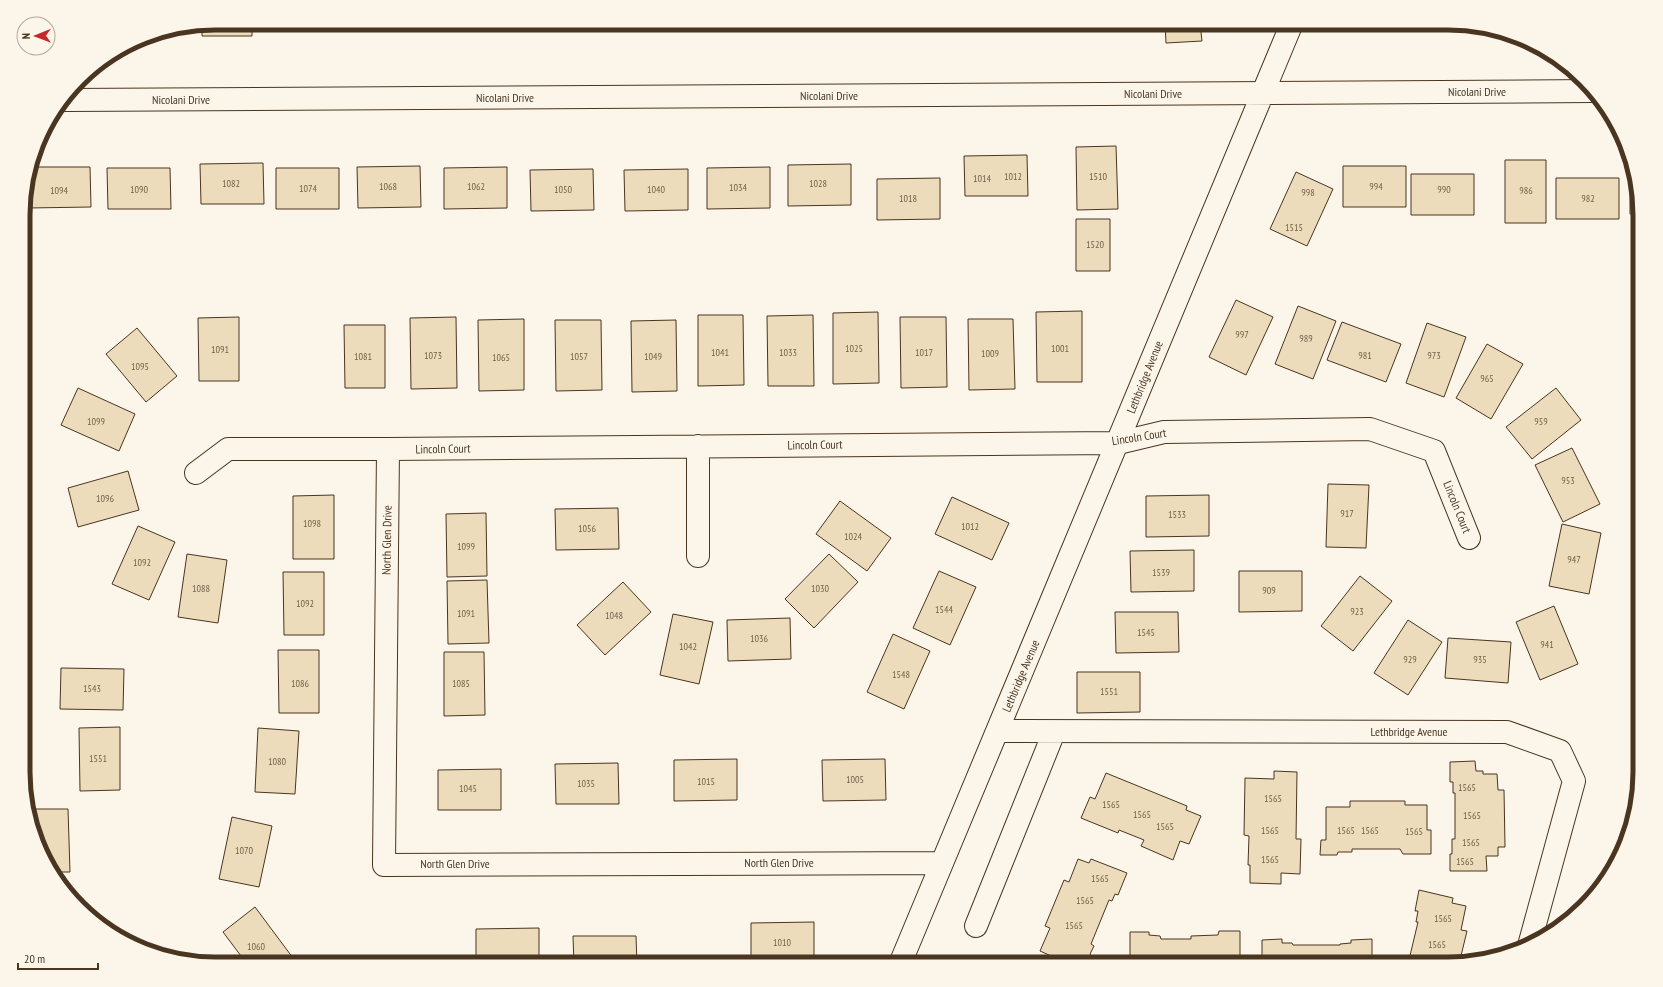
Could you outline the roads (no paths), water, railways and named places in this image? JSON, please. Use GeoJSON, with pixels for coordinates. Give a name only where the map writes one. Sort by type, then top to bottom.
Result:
{"type":"FeatureCollection","features":[{"type":"Feature","properties":{"kind":"street","name":"Lethbridge Avenue"},"geometry":{"type":"LineString","coordinates":[[903,957],[1289,30]]}},
{"type":"Feature","properties":{"kind":"street","name":"Nicolani Drive"},"geometry":{"type":"LineString","coordinates":[[70,100],[1585,91]]}},
{"type":"Feature","properties":{"kind":"street","name":"Lincoln Court"},"geometry":{"type":"LineString","coordinates":[[196,473],[228,449],[388,449],[1118,442],[1164,432],[1370,429],[1434,451],[1469,538]]}},
{"type":"Feature","properties":{"kind":"street"},"geometry":{"type":"LineString","coordinates":[[698,446],[698,556]]}},
{"type":"Feature","properties":{"kind":"street","name":"North Glen Drive"},"geometry":{"type":"LineString","coordinates":[[388,449],[384,864],[942,863]]}},
{"type":"Feature","properties":{"kind":"street","name":"Lethbridge Avenue"},"geometry":{"type":"LineString","coordinates":[[998,731],[1507,732],[1560,751],[1574,781],[1531,937]]}},
{"type":"Feature","properties":{"kind":"street"},"geometry":{"type":"LineString","coordinates":[[976,926],[1054,732]]}}]}
